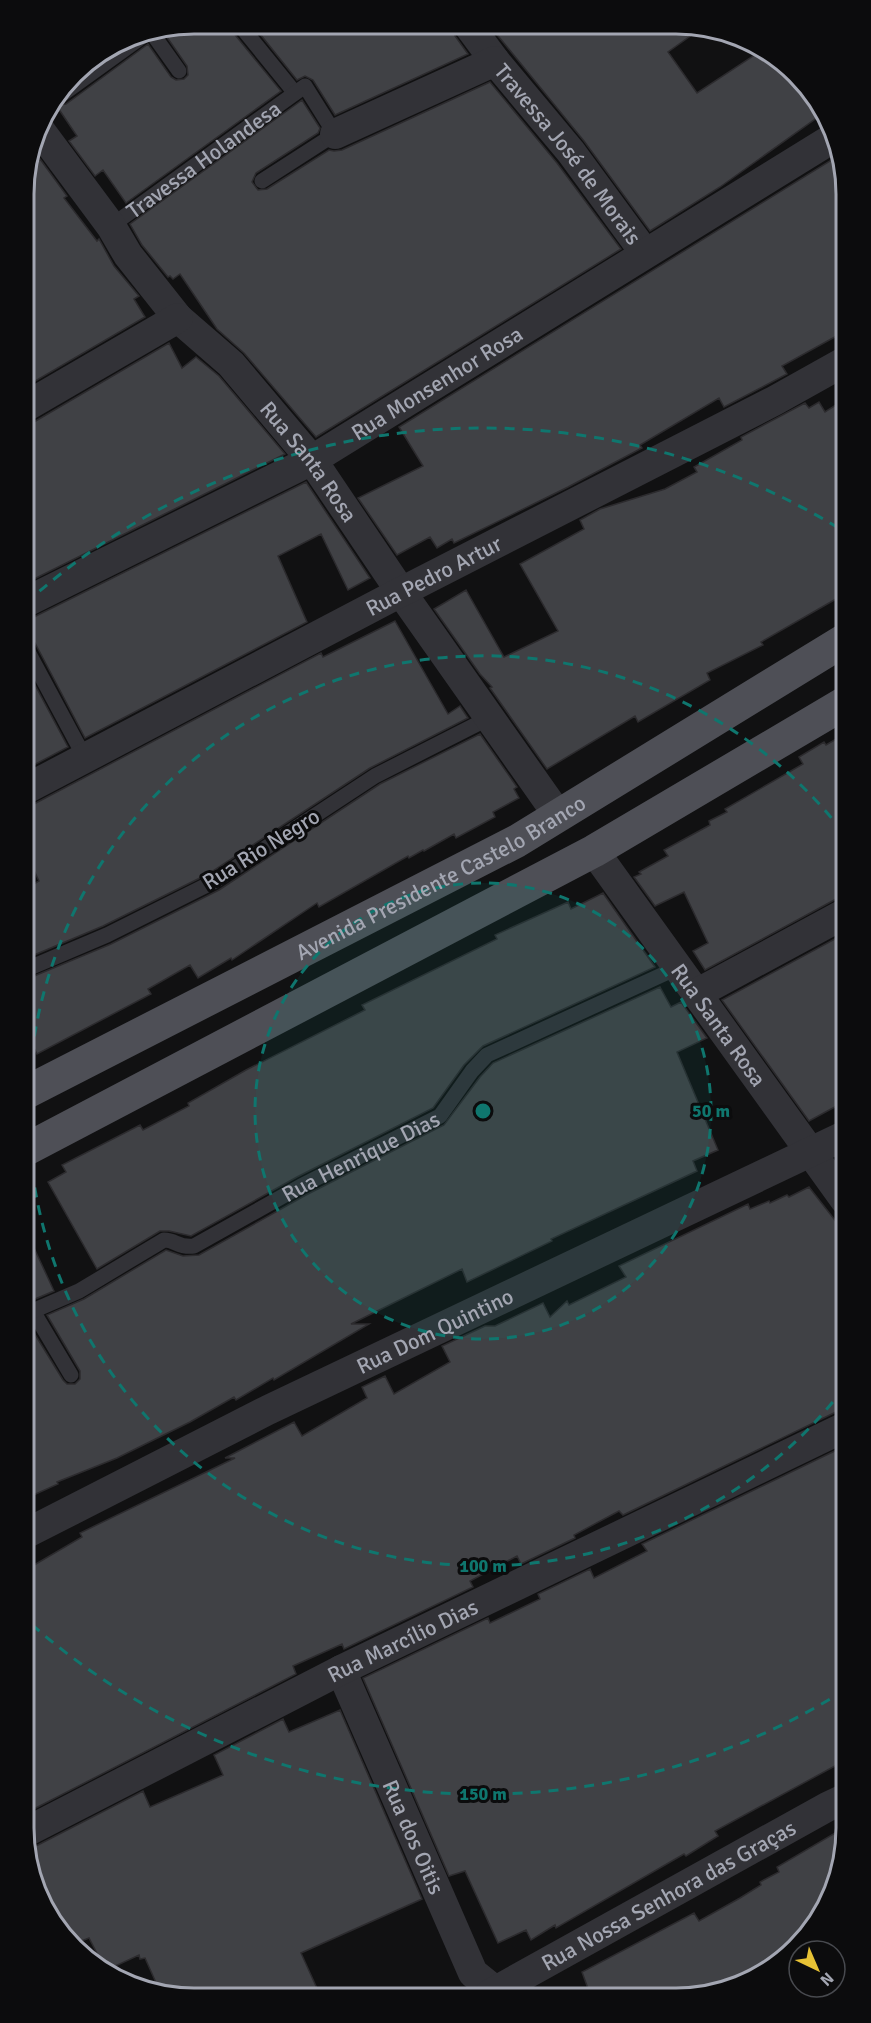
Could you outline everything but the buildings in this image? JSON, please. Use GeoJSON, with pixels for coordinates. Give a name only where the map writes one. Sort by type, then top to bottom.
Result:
{"type":"FeatureCollection","features":[{"type":"Feature","properties":{"kind":"main road","name":"Avenida Presidente Castelo Branco"},"geometry":{"type":"LineString","coordinates":[[34,1088],[517,841],[836,645]]}},
{"type":"Feature","properties":{"kind":"main road"},"geometry":{"type":"LineString","coordinates":[[34,1145],[594,851],[836,708]]}},
{"type":"Feature","properties":{"kind":"street","name":"Travessa José de Morais"},"geometry":{"type":"LineString","coordinates":[[474,34],[571,152],[645,253]]}},
{"type":"Feature","properties":{"kind":"street"},"geometry":{"type":"LineString","coordinates":[[335,134],[495,62]]}},
{"type":"Feature","properties":{"kind":"street","name":"Rua Santa Rosa"},"geometry":{"type":"LineString","coordinates":[[46,138],[111,226],[128,255],[178,318],[231,364],[312,460],[400,592],[558,815]]}},
{"type":"Feature","properties":{"kind":"street","name":"Rua Monsenhor Rosa"},"geometry":{"type":"LineString","coordinates":[[35,598],[312,460],[827,142]]}},
{"type":"Feature","properties":{"kind":"street"},"geometry":{"type":"LineString","coordinates":[[35,401],[178,318]]}},
{"type":"Feature","properties":{"kind":"street","name":"Rua Pedro Artur"},"geometry":{"type":"LineString","coordinates":[[35,784],[836,366]]}},
{"type":"Feature","properties":{"kind":"street","name":"Rua Santa Rosa"},"geometry":{"type":"LineString","coordinates":[[594,851],[836,1187]]}},
{"type":"Feature","properties":{"kind":"street"},"geometry":{"type":"LineString","coordinates":[[696,994],[836,918]]}},
{"type":"Feature","properties":{"kind":"street","name":"Rua Dom Quintino"},"geometry":{"type":"LineString","coordinates":[[34,1529],[268,1410],[836,1140]]}},
{"type":"Feature","properties":{"kind":"street","name":"Rua Marcílio Dias"},"geometry":{"type":"LineString","coordinates":[[34,1828],[341,1670],[836,1431]]}},
{"type":"Feature","properties":{"kind":"street","name":"Rua dos Oitis"},"geometry":{"type":"LineString","coordinates":[[341,1670],[473,1973],[490,1988]]}},
{"type":"Feature","properties":{"kind":"street","name":"Rua Nossa Senhora das Graças"},"geometry":{"type":"LineString","coordinates":[[504,1988],[836,1803]]}},
{"type":"Feature","properties":{"kind":"lane","name":"Travessa Holandesa"},"geometry":{"type":"LineString","coordinates":[[247,34],[295,93]]}},
{"type":"Feature","properties":{"kind":"lane"},"geometry":{"type":"LineString","coordinates":[[157,40],[179,71]]}},
{"type":"Feature","properties":{"kind":"lane"},"geometry":{"type":"LineString","coordinates":[[82,80],[116,55]]}},
{"type":"Feature","properties":{"kind":"lane","name":"Travessa Holandesa"},"geometry":{"type":"LineString","coordinates":[[111,226],[305,86],[335,134]]}},
{"type":"Feature","properties":{"kind":"lane"},"geometry":{"type":"LineString","coordinates":[[262,182],[335,134]]}},
{"type":"Feature","properties":{"kind":"lane"},"geometry":{"type":"LineString","coordinates":[[35,664],[85,758]]}},
{"type":"Feature","properties":{"kind":"lane","name":"Rua Rio Negro"},"geometry":{"type":"LineString","coordinates":[[35,966],[107,935],[214,881],[375,776],[489,718]]}},
{"type":"Feature","properties":{"kind":"lane","name":"Rua Henrique Dias"},"geometry":{"type":"LineString","coordinates":[[34,1310],[79,1291],[164,1240],[170,1240],[181,1247],[194,1246],[301,1186],[440,1116],[472,1071],[487,1055],[677,968]]}},
{"type":"Feature","properties":{"kind":"lane"},"geometry":{"type":"LineString","coordinates":[[34,1319],[70,1375]]}}]}
